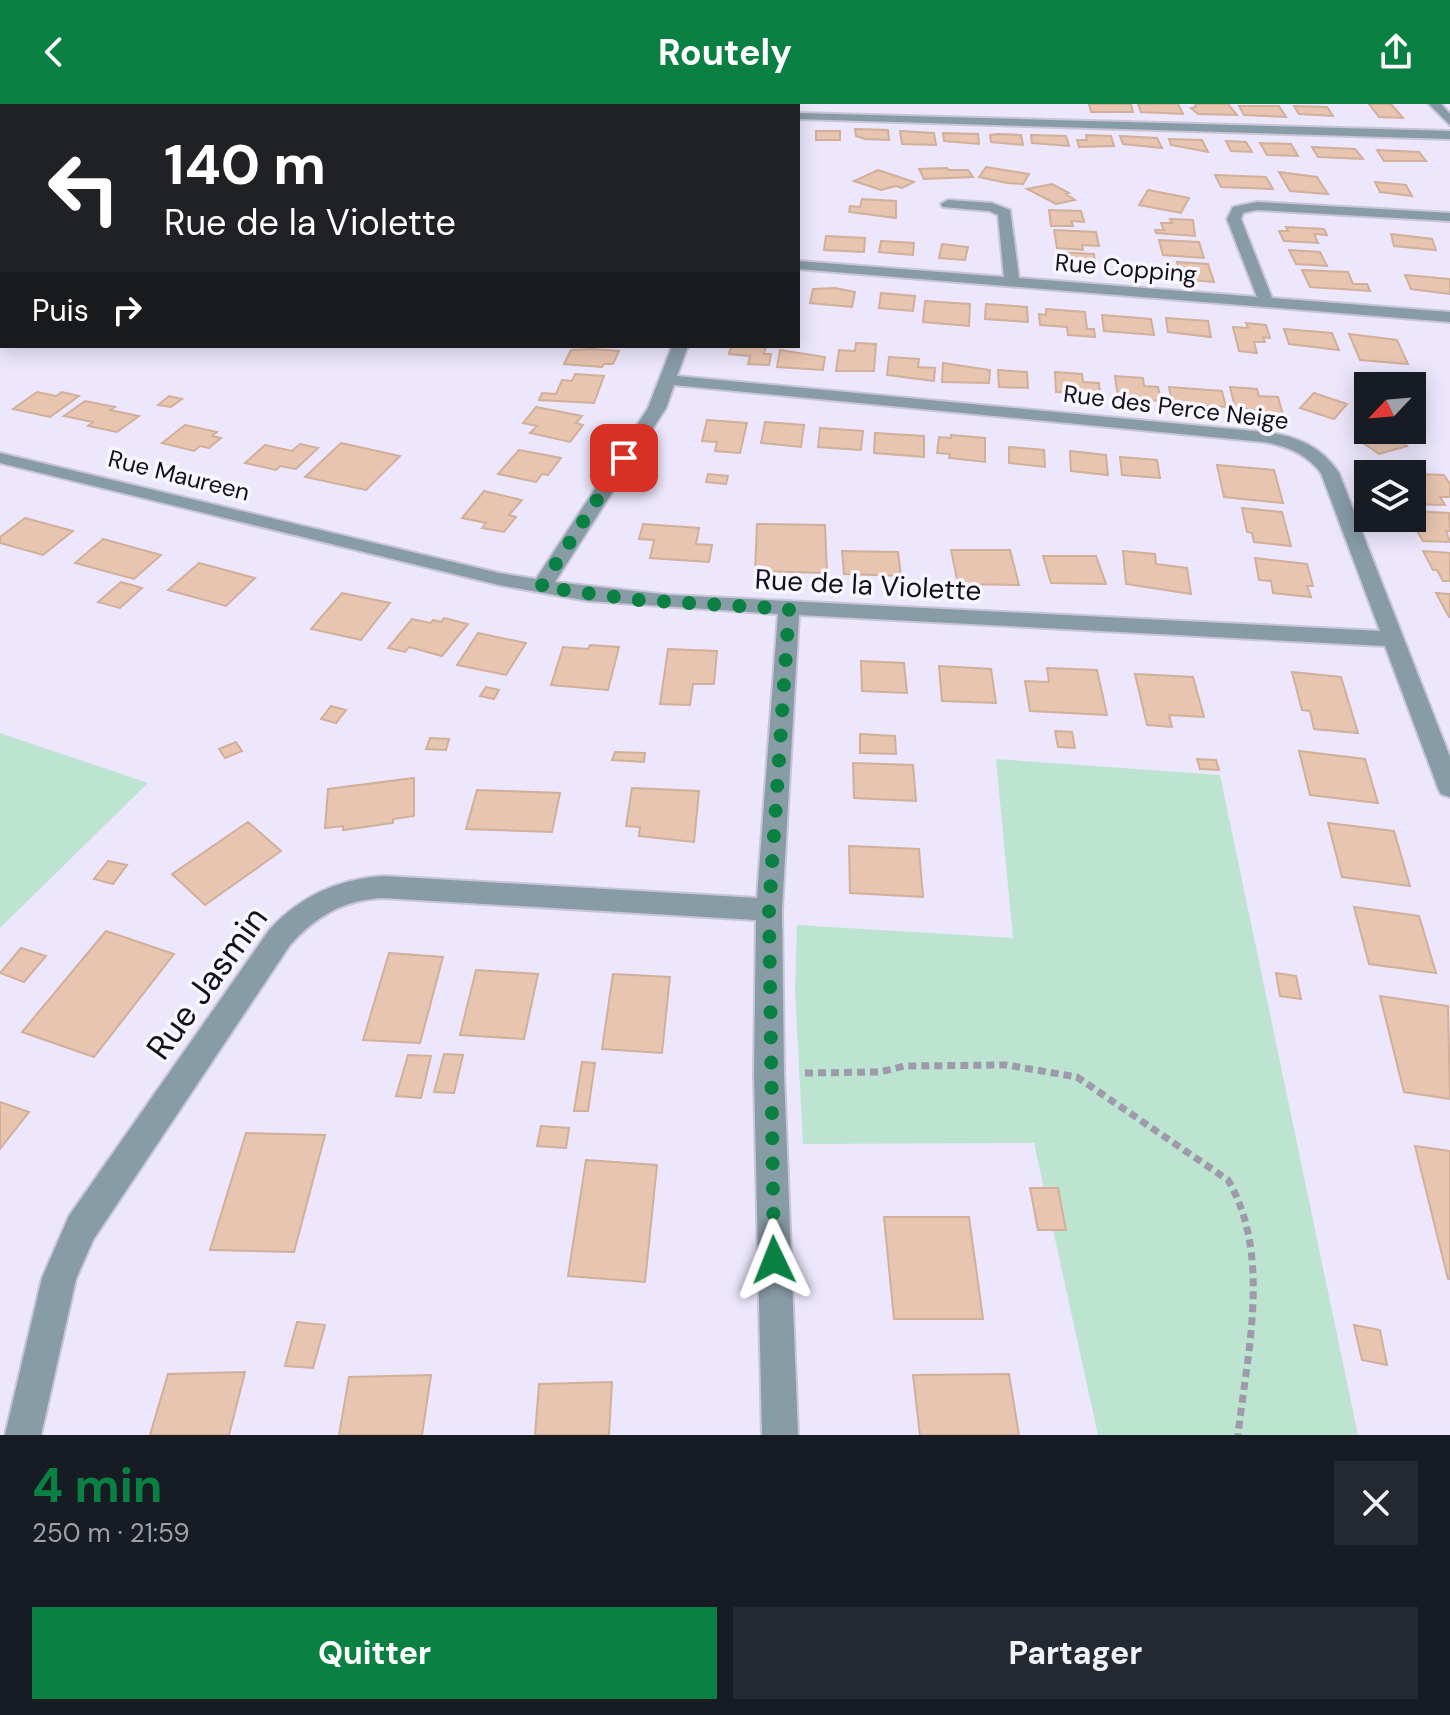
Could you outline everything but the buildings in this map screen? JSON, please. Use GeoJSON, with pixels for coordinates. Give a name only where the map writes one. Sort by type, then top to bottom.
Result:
{"type":"FeatureCollection","features":[{"type":"Feature","properties":{"kind":"street"},"geometry":{"type":"LineString","coordinates":[[1435,104],[1450,121]]}},
{"type":"Feature","properties":{"kind":"street"},"geometry":{"type":"LineString","coordinates":[[800,116],[1062,117],[1450,135]]}},
{"type":"Feature","properties":{"kind":"street"},"geometry":{"type":"LineString","coordinates":[[948,204],[992,207],[1005,213],[1012,283]]}},
{"type":"Feature","properties":{"kind":"street"},"geometry":{"type":"LineString","coordinates":[[1267,304],[1234,219],[1238,210],[1257,206],[1291,207],[1450,217]]}},
{"type":"Feature","properties":{"kind":"street","name":"Rue Copping"},"geometry":{"type":"LineString","coordinates":[[800,265],[1450,317]]}},
{"type":"Feature","properties":{"kind":"street"},"geometry":{"type":"LineString","coordinates":[[541,587],[657,408],[679,348]]}},
{"type":"Feature","properties":{"kind":"street","name":"Rue des Perce Neige"},"geometry":{"type":"LineString","coordinates":[[670,380],[1264,437],[1293,444],[1317,457],[1330,473],[1450,788]]}},
{"type":"Feature","properties":{"kind":"street","name":"Rue Maureen"},"geometry":{"type":"LineString","coordinates":[[0,458],[345,542]]}},
{"type":"Feature","properties":{"kind":"street","name":"Rue de la Violette"},"geometry":{"type":"LineString","coordinates":[[345,542],[541,587],[639,600],[1393,639]]}},
{"type":"Feature","properties":{"kind":"street"},"geometry":{"type":"LineString","coordinates":[[780,1435],[769,1074],[769,910],[789,609]]}},
{"type":"Feature","properties":{"kind":"street","name":"Rue Jasmin"},"geometry":{"type":"LineString","coordinates":[[23,1435],[59,1278],[81,1228],[280,937],[313,906],[355,889],[383,887],[769,910]]}},
{"type":"Feature","properties":{"kind":"path"},"geometry":{"type":"LineString","coordinates":[[805,1073],[879,1072],[905,1066],[1007,1065],[1077,1077],[1228,1180],[1239,1192],[1245,1209],[1253,1268],[1238,1435]]}},
{"type":"Feature","properties":{"kind":"green space"},"geometry":{"type":"Polygon","coordinates":[[[0,733],[148,783],[0,928],[0,733]]]}},
{"type":"Feature","properties":{"kind":"green space"},"geometry":{"type":"Polygon","coordinates":[[[996,759],[1220,775],[1358,1435],[1098,1435],[1034,1143],[803,1144],[795,989],[797,925],[1013,938],[996,759]]]}},
{"type":"Feature","properties":{"kind":"route"},"geometry":{"type":"LineString","coordinates":[[624,458],[541,587],[639,600],[789,609],[769,910],[774,1260]]}}]}
